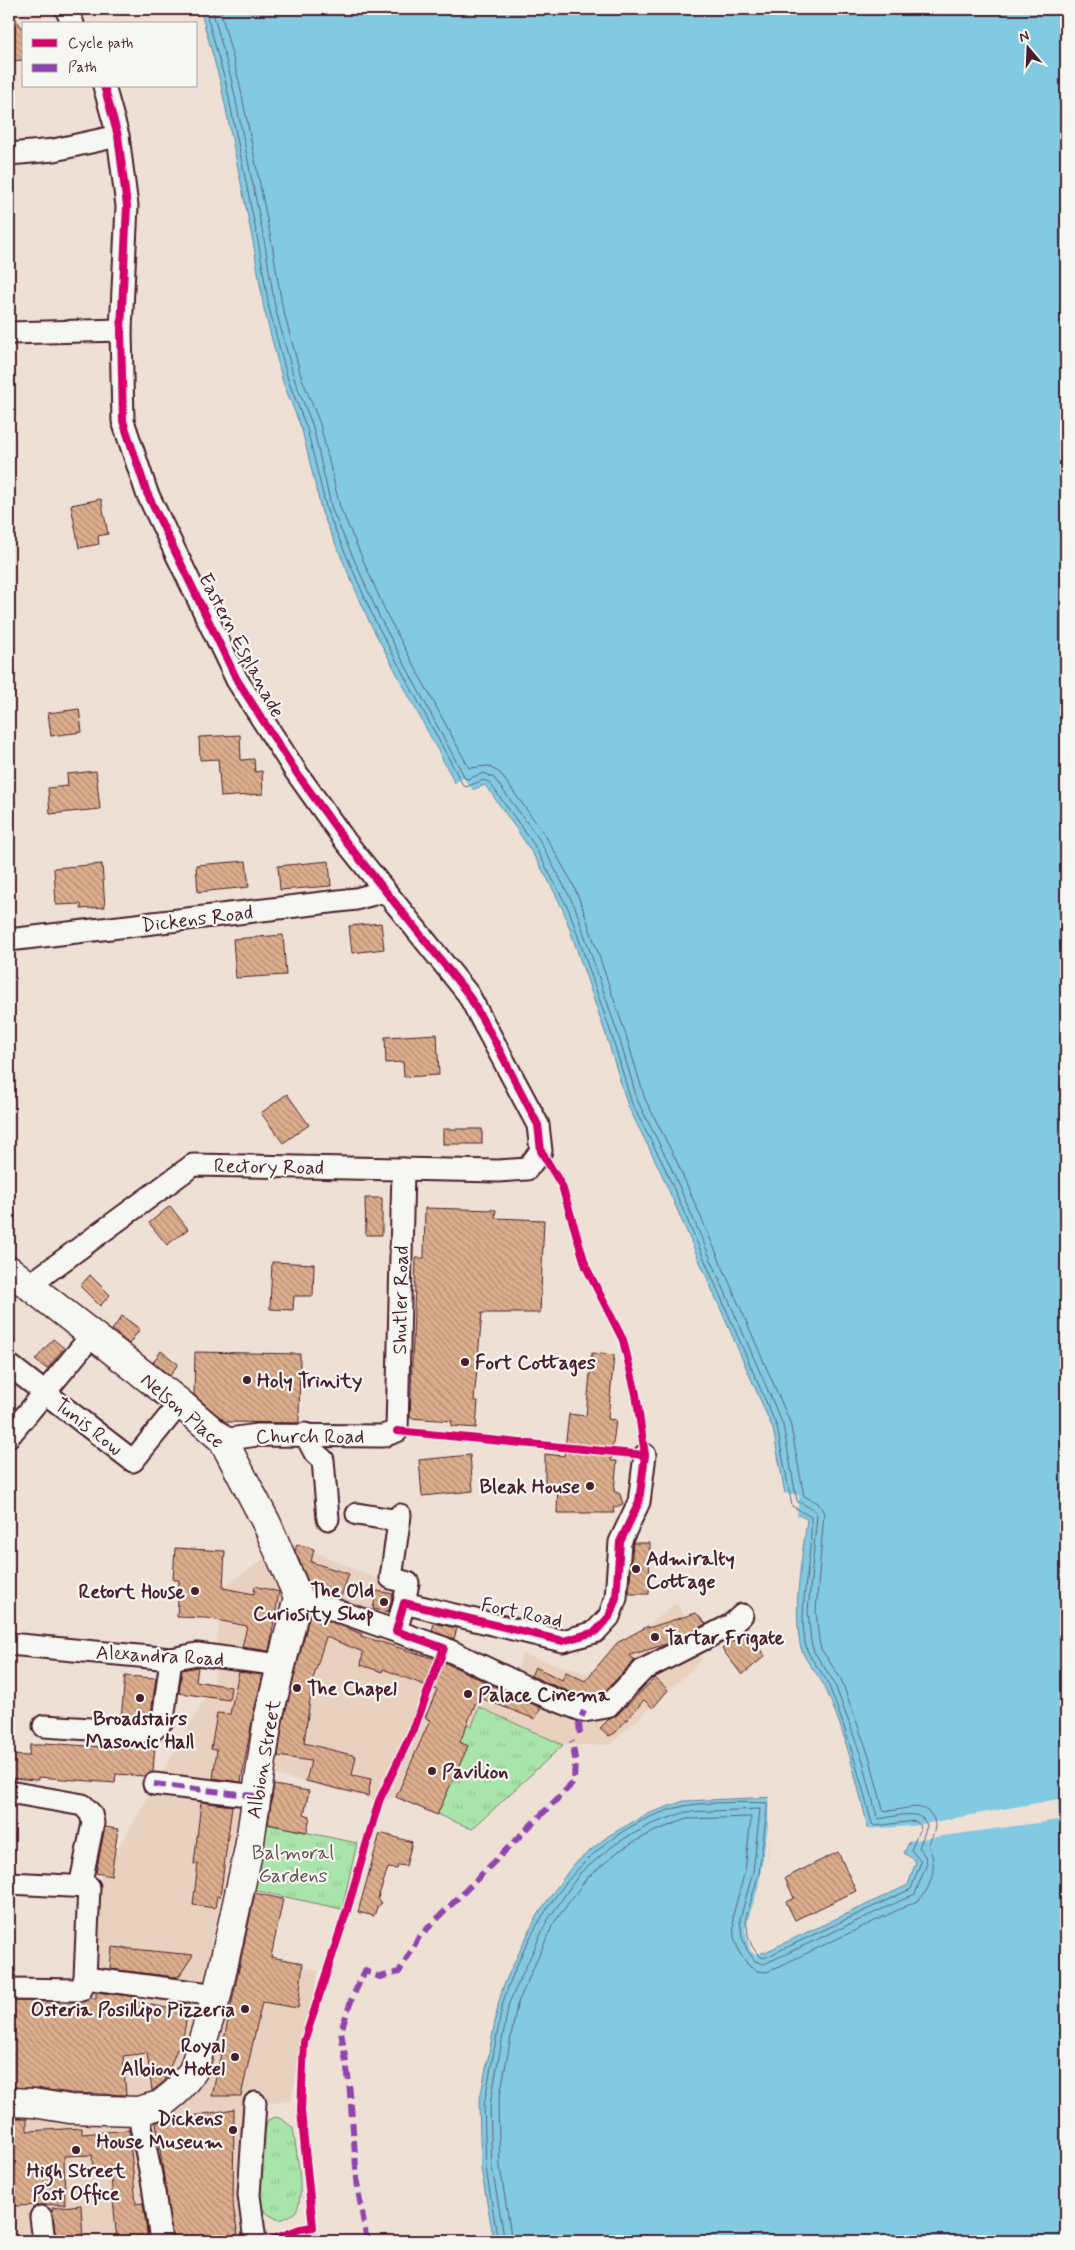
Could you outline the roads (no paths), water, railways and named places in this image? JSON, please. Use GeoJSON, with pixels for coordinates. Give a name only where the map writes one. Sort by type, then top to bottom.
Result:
{"type":"FeatureCollection","features":[{"type":"Feature","properties":{"kind":"main road","name":"Nelson Place"},"geometry":{"type":"LineString","coordinates":[[19,1278],[180,1403],[223,1440],[267,1524],[298,1597]]}},
{"type":"Feature","properties":{"kind":"main road","name":"Albion Street"},"geometry":{"type":"LineString","coordinates":[[9,2102],[33,2103],[70,2109],[138,2111],[160,2105],[176,2092],[193,2071],[217,1995],[249,1848],[268,1719],[298,1597]]}},
{"type":"Feature","properties":{"kind":"street"},"geometry":{"type":"LineString","coordinates":[[66,9],[72,22]]}},
{"type":"Feature","properties":{"kind":"street","name":"Eastern Esplanade"},"geometry":{"type":"LineString","coordinates":[[105,88],[118,136],[127,206],[121,330],[123,420],[147,493],[190,586],[242,689],[296,772],[385,891],[468,994],[538,1125],[541,1151]]}},
{"type":"Feature","properties":{"kind":"street"},"geometry":{"type":"LineString","coordinates":[[9,154],[54,150],[118,136]]}},
{"type":"Feature","properties":{"kind":"street"},"geometry":{"type":"LineString","coordinates":[[9,333],[121,330]]}},
{"type":"Feature","properties":{"kind":"street","name":"Dickens Road"},"geometry":{"type":"LineString","coordinates":[[9,940],[356,899],[385,891]]}},
{"type":"Feature","properties":{"kind":"street","name":"Rectory Road"},"geometry":{"type":"LineString","coordinates":[[19,1278],[192,1165],[498,1171],[527,1168],[541,1151]]}},
{"type":"Feature","properties":{"kind":"street","name":"Shutler Road"},"geometry":{"type":"LineString","coordinates":[[397,1431],[403,1169]]}},
{"type":"Feature","properties":{"kind":"street"},"geometry":{"type":"LineString","coordinates":[[9,1436],[92,1335]]}},
{"type":"Feature","properties":{"kind":"street","name":"Tunis Row"},"geometry":{"type":"LineString","coordinates":[[9,1365],[133,1461],[180,1403]]}},
{"type":"Feature","properties":{"kind":"street","name":"Church Road"},"geometry":{"type":"LineString","coordinates":[[223,1440],[257,1435],[384,1436],[397,1431]]}},
{"type":"Feature","properties":{"kind":"street"},"geometry":{"type":"LineString","coordinates":[[305,1434],[315,1453],[323,1460],[328,1519]]}},
{"type":"Feature","properties":{"kind":"street","name":"Fort Road"},"geometry":{"type":"LineString","coordinates":[[404,1603],[563,1640],[595,1632],[609,1617],[616,1598],[620,1542],[638,1502],[645,1456]]}},
{"type":"Feature","properties":{"kind":"street"},"geometry":{"type":"LineString","coordinates":[[357,1514],[399,1518],[391,1578],[408,1583],[396,1631]]}},
{"type":"Feature","properties":{"kind":"street"},"geometry":{"type":"LineString","coordinates":[[298,1597],[444,1648],[533,1691],[584,1711],[607,1707],[643,1670],[731,1625],[742,1615]]}},
{"type":"Feature","properties":{"kind":"street","name":"Alexandra Road"},"geometry":{"type":"LineString","coordinates":[[9,1644],[171,1659],[197,1654],[280,1665]]}},
{"type":"Feature","properties":{"kind":"street"},"geometry":{"type":"LineString","coordinates":[[44,1726],[136,1732],[154,1730],[163,1720],[171,1659]]}},
{"type":"Feature","properties":{"kind":"street"},"geometry":{"type":"LineString","coordinates":[[154,1784],[256,1796]]}},
{"type":"Feature","properties":{"kind":"street"},"geometry":{"type":"LineString","coordinates":[[9,1792],[84,1805],[91,1814],[93,1823],[80,1887]]}},
{"type":"Feature","properties":{"kind":"street"},"geometry":{"type":"LineString","coordinates":[[9,1883],[89,1888],[85,1978],[81,1990],[9,1989]]}},
{"type":"Feature","properties":{"kind":"street"},"geometry":{"type":"LineString","coordinates":[[85,1978],[217,1995]]}},
{"type":"Feature","properties":{"kind":"street"},"geometry":{"type":"LineString","coordinates":[[255,2103],[249,2195],[255,2241]]}},
{"type":"Feature","properties":{"kind":"street"},"geometry":{"type":"LineString","coordinates":[[138,2111],[162,2241]]}},
{"type":"Feature","properties":{"kind":"street"},"geometry":{"type":"LineString","coordinates":[[41,2217],[44,2241]]}},
{"type":"Feature","properties":{"kind":"water"},"geometry":{"type":"Polygon","coordinates":[[[200,9],[1066,9],[1066,2241],[494,2241],[481,2169],[479,2104],[499,2001],[504,1984],[537,1915],[573,1865],[608,1836],[647,1814],[684,1801],[776,1797],[764,1874],[751,1918],[756,1944],[763,1953],[908,1885],[916,1861],[904,1853],[917,1826],[869,1832],[839,1721],[824,1686],[804,1656],[800,1644],[797,1613],[807,1519],[788,1510],[773,1429],[659,1168],[628,1106],[564,912],[538,862],[485,785],[461,794],[370,623],[322,513],[302,430],[283,382],[264,309],[254,247],[221,85],[200,9]]]}},
{"type":"Feature","properties":{"kind":"place","name":"Fort Cottages"},"geometry":{"type":"Point","coordinates":[465,1362]}},
{"type":"Feature","properties":{"kind":"place","name":"Holy Trinity"},"geometry":{"type":"Point","coordinates":[247,1380]}},
{"type":"Feature","properties":{"kind":"place","name":"Bleak House"},"geometry":{"type":"Point","coordinates":[590,1486]}},
{"type":"Feature","properties":{"kind":"place","name":"Admiralty Cottage"},"geometry":{"type":"Point","coordinates":[636,1569]}},
{"type":"Feature","properties":{"kind":"place","name":"Retort House"},"geometry":{"type":"Point","coordinates":[195,1591]}},
{"type":"Feature","properties":{"kind":"place","name":"The Old Curiosity Shop"},"geometry":{"type":"Point","coordinates":[384,1602]}},
{"type":"Feature","properties":{"kind":"place","name":"Tartar Frigate"},"geometry":{"type":"Point","coordinates":[655,1637]}},
{"type":"Feature","properties":{"kind":"place","name":"The Chapel"},"geometry":{"type":"Point","coordinates":[297,1688]}},
{"type":"Feature","properties":{"kind":"place","name":"Palace Cinema"},"geometry":{"type":"Point","coordinates":[468,1694]}},
{"type":"Feature","properties":{"kind":"place","name":"Broadstairs Masonic Hall"},"geometry":{"type":"Point","coordinates":[140,1698]}},
{"type":"Feature","properties":{"kind":"place","name":"Pavilion"},"geometry":{"type":"Point","coordinates":[432,1771]}},
{"type":"Feature","properties":{"kind":"place","name":"Osteria Posillipo Pizzeria"},"geometry":{"type":"Point","coordinates":[245,2009]}},
{"type":"Feature","properties":{"kind":"place","name":"Royal Albion Hotel"},"geometry":{"type":"Point","coordinates":[235,2057]}},
{"type":"Feature","properties":{"kind":"place","name":"Dickens House Museum"},"geometry":{"type":"Point","coordinates":[233,2130]}},
{"type":"Feature","properties":{"kind":"place","name":"High Street Post Office"},"geometry":{"type":"Point","coordinates":[76,2150]}},
{"type":"Feature","properties":{"kind":"park label","name":"Balmoral Gardens"},"geometry":{"type":"Point","coordinates":[293,1864]}}]}
